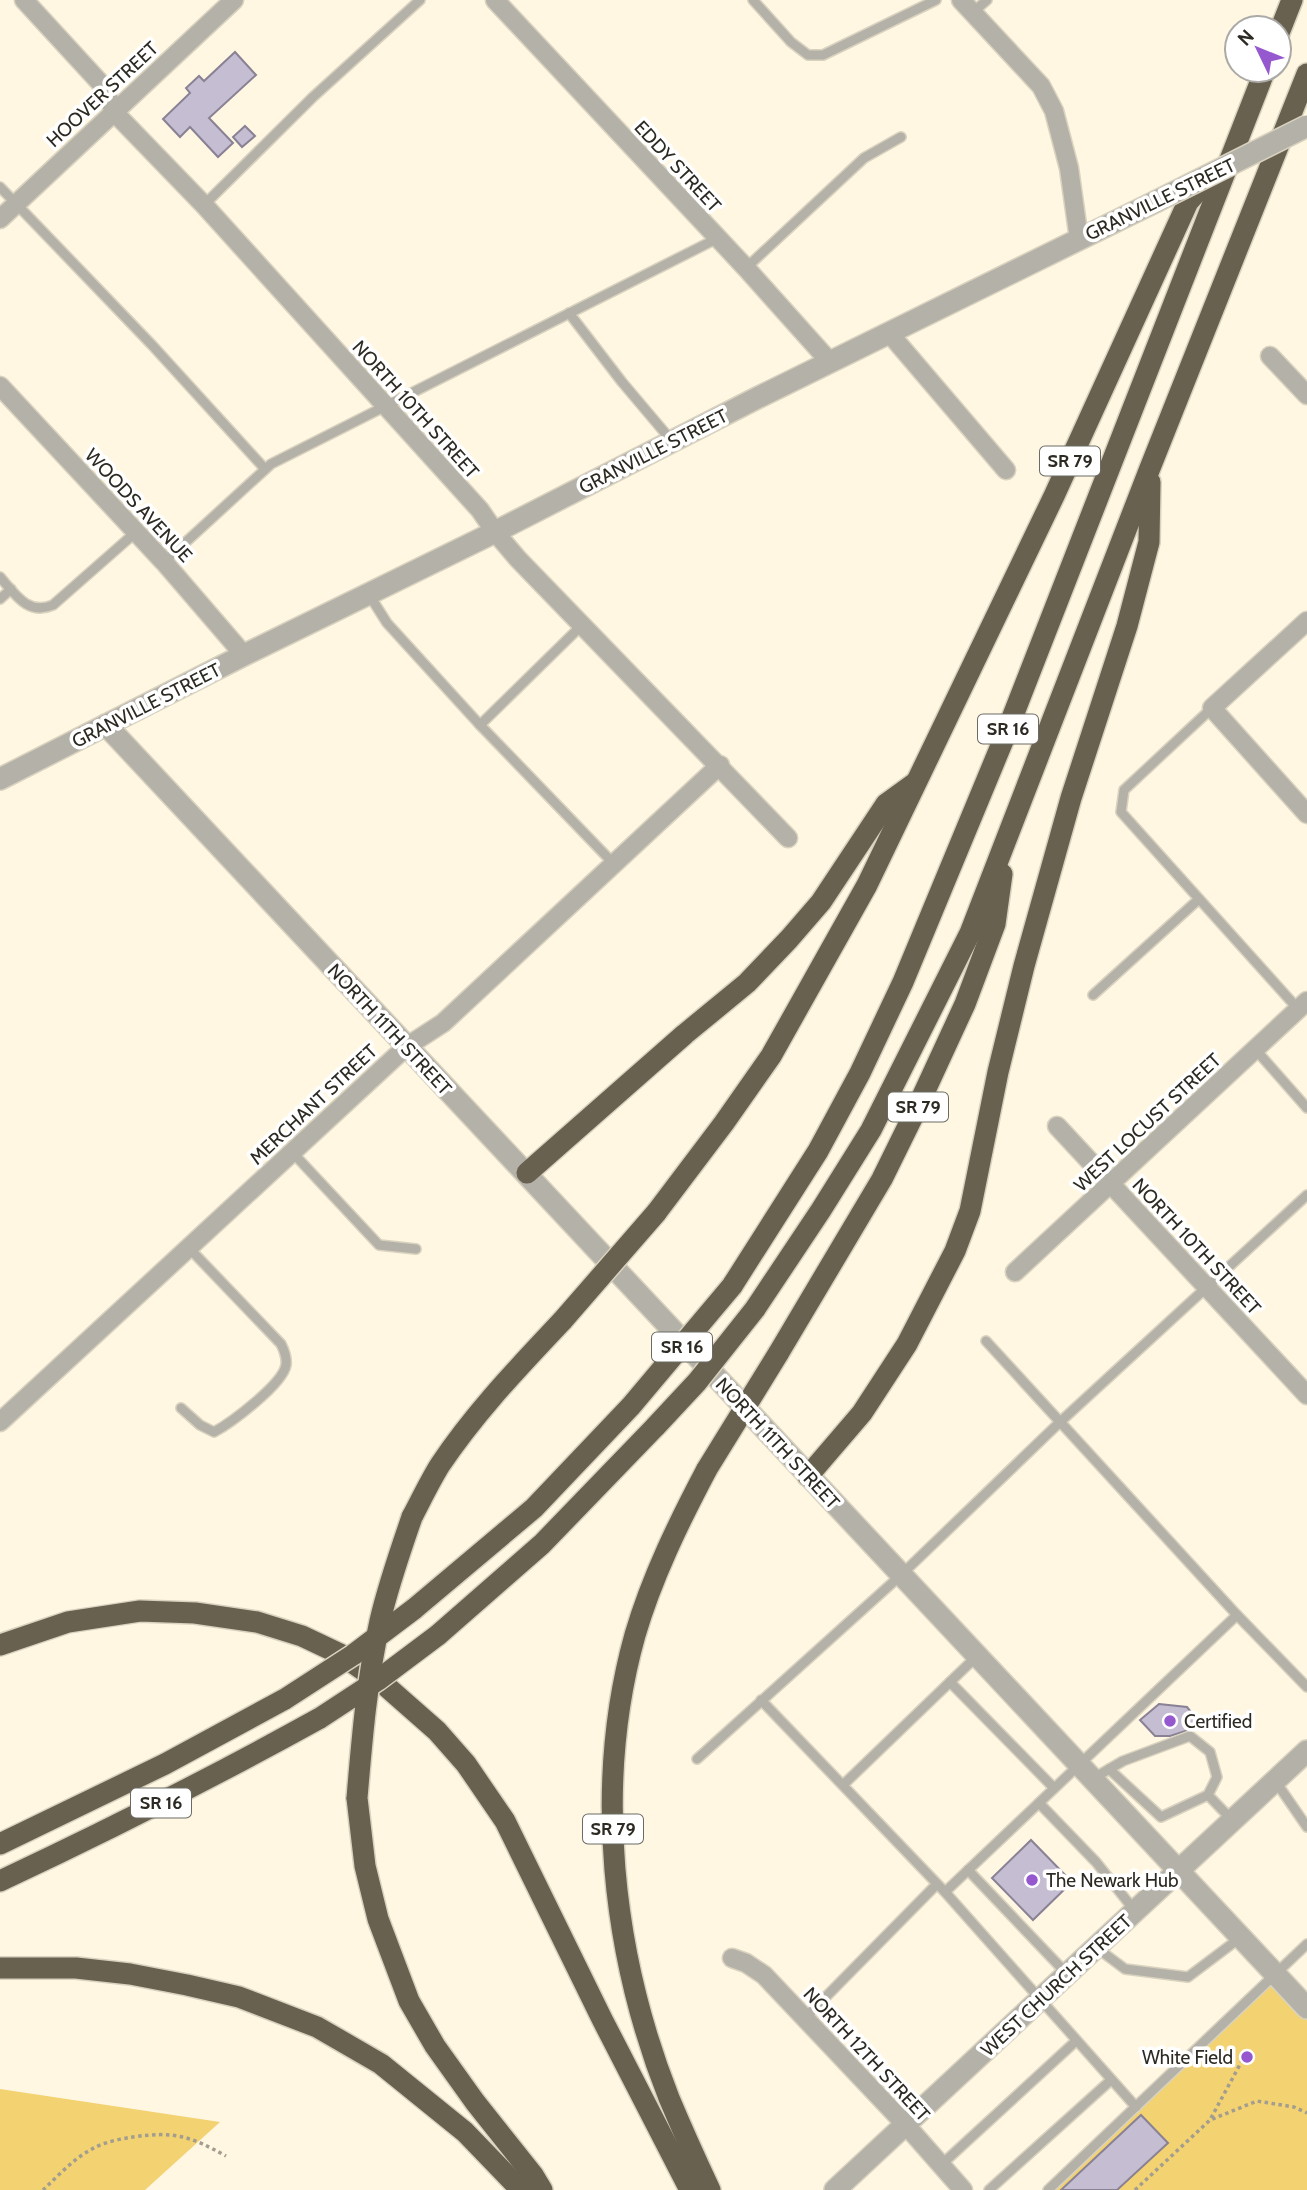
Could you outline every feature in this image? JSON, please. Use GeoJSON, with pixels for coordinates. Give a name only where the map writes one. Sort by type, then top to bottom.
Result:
{"type":"FeatureCollection","features":[{"type":"Feature","properties":{"kind":"highway","name":"SR 16"},"geometry":{"type":"LineString","coordinates":[[0,1881],[101,1834],[320,1718],[379,1680],[438,1634],[542,1544],[697,1382],[755,1308],[872,1130],[970,933],[1150,468],[1307,74]]}},
{"type":"Feature","properties":{"kind":"highway","name":"SR 16"},"geometry":{"type":"LineString","coordinates":[[0,1844],[165,1764],[285,1699],[353,1655],[414,1609],[534,1508],[631,1406],[732,1286],[818,1151],[860,1073],[903,982],[1005,736],[1260,84]]}},
{"type":"Feature","properties":{"kind":"highway","name":"SR 79"},"geometry":{"type":"LineString","coordinates":[[542,2190],[474,2102],[435,2046],[409,2001],[379,1919],[365,1866],[357,1798],[363,1724],[380,1621],[412,1517],[439,1466],[500,1386],[564,1320],[656,1213],[771,1056],[867,885],[1064,473],[1188,202],[1234,149]]}},
{"type":"Feature","properties":{"kind":"highway"},"geometry":{"type":"LineString","coordinates":[[808,1476],[862,1413],[907,1344],[944,1275],[970,1211],[998,1072],[1024,966],[1071,798],[1127,626],[1149,542],[1150,468]]}},
{"type":"Feature","properties":{"kind":"highway"},"geometry":{"type":"LineString","coordinates":[[527,1173],[675,1042],[747,983],[821,902],[886,804],[917,782]]}},
{"type":"Feature","properties":{"kind":"highway","name":"SR 79"},"geometry":{"type":"LineString","coordinates":[[710,2190],[669,2096],[631,1967],[619,1899],[612,1798],[620,1699],[636,1633],[659,1569],[707,1469],[882,1179],[918,1108],[965,1004],[995,923],[1006,839]]}},
{"type":"Feature","properties":{"kind":"highway"},"geometry":{"type":"LineString","coordinates":[[0,1645],[68,1622],[140,1611],[195,1613],[257,1622],[302,1636],[340,1654],[387,1687],[437,1731],[466,1764],[505,1821],[690,2190]]}},
{"type":"Feature","properties":{"kind":"highway"},"geometry":{"type":"LineString","coordinates":[[0,1968],[76,1968],[187,1984],[239,1997],[317,2027],[381,2064],[465,2132],[521,2190]]}},
{"type":"Feature","properties":{"kind":"street","name":"HOOVER STREET"},"geometry":{"type":"LineString","coordinates":[[0,219],[234,0]]}},
{"type":"Feature","properties":{"kind":"street","name":"EDDY STREET"},"geometry":{"type":"LineString","coordinates":[[495,0],[746,268],[830,362]]}},
{"type":"Feature","properties":{"kind":"street","name":"NORTH 10TH STREET"},"geometry":{"type":"LineString","coordinates":[[32,3],[104,87],[114,112],[204,205],[480,510],[495,532],[581,626],[789,838]]}},
{"type":"Feature","properties":{"kind":"street"},"geometry":{"type":"LineString","coordinates":[[966,6],[1041,86],[1054,111],[1069,168],[1079,239]]}},
{"type":"Feature","properties":{"kind":"street","name":"GRANVILLE STREET"},"geometry":{"type":"LineString","coordinates":[[0,779],[1307,126]]}},
{"type":"Feature","properties":{"kind":"street"},"geometry":{"type":"LineString","coordinates":[[890,334],[1006,470]]}},
{"type":"Feature","properties":{"kind":"street"},"geometry":{"type":"LineString","coordinates":[[1269,356],[1307,395]]}},
{"type":"Feature","properties":{"kind":"street","name":"WOODS AVENUE"},"geometry":{"type":"LineString","coordinates":[[0,386],[164,562],[244,655]]}},
{"type":"Feature","properties":{"kind":"street"},"geometry":{"type":"LineString","coordinates":[[1305,628],[1212,708],[1307,814]]}},
{"type":"Feature","properties":{"kind":"street","name":"NORTH 11TH STREET"},"geometry":{"type":"LineString","coordinates":[[106,725],[977,1656],[1093,1771],[1178,1870],[1307,2008]]}},
{"type":"Feature","properties":{"kind":"street","name":"MERCHANT STREET"},"geometry":{"type":"LineString","coordinates":[[0,1422],[406,1047],[443,1023],[720,765]]}},
{"type":"Feature","properties":{"kind":"street","name":"WEST LOCUST STREET"},"geometry":{"type":"LineString","coordinates":[[1015,1272],[1303,1005]]}},
{"type":"Feature","properties":{"kind":"street","name":"NORTH 10TH STREET"},"geometry":{"type":"LineString","coordinates":[[1056,1126],[1307,1395]]}},
{"type":"Feature","properties":{"kind":"street","name":"WEST CHURCH STREET"},"geometry":{"type":"LineString","coordinates":[[835,2190],[1307,1751]]}},
{"type":"Feature","properties":{"kind":"street","name":"NORTH 12TH STREET"},"geometry":{"type":"LineString","coordinates":[[732,1958],[746,1963],[764,1975],[905,2124],[963,2190]]}},
{"type":"Feature","properties":{"kind":"lane"},"geometry":{"type":"LineString","coordinates":[[204,205],[313,97],[420,0]]}},
{"type":"Feature","properties":{"kind":"lane"},"geometry":{"type":"LineString","coordinates":[[753,0],[791,42],[808,55],[823,55],[936,0]]}},
{"type":"Feature","properties":{"kind":"lane"},"geometry":{"type":"LineString","coordinates":[[966,6],[986,0]]}},
{"type":"Feature","properties":{"kind":"lane"},"geometry":{"type":"LineString","coordinates":[[746,268],[863,159],[901,137]]}},
{"type":"Feature","properties":{"kind":"lane"},"geometry":{"type":"LineString","coordinates":[[0,187],[152,345],[265,469]]}},
{"type":"Feature","properties":{"kind":"lane"},"geometry":{"type":"LineString","coordinates":[[164,562],[271,464],[718,238]]}},
{"type":"Feature","properties":{"kind":"lane"},"geometry":{"type":"LineString","coordinates":[[569,313],[622,382],[673,441]]}},
{"type":"Feature","properties":{"kind":"lane"},"geometry":{"type":"LineString","coordinates":[[0,577],[27,604],[43,609],[53,604],[136,532]]}},
{"type":"Feature","properties":{"kind":"lane"},"geometry":{"type":"LineString","coordinates":[[0,599],[11,589]]}},
{"type":"Feature","properties":{"kind":"lane"},"geometry":{"type":"LineString","coordinates":[[368,593],[387,623],[480,725],[614,864]]}},
{"type":"Feature","properties":{"kind":"lane"},"geometry":{"type":"LineString","coordinates":[[480,725],[581,626]]}},
{"type":"Feature","properties":{"kind":"lane"},"geometry":{"type":"LineString","coordinates":[[1212,708],[1124,790],[1121,812],[1199,899],[1303,1005]]}},
{"type":"Feature","properties":{"kind":"lane"},"geometry":{"type":"LineString","coordinates":[[1093,995],[1199,899]]}},
{"type":"Feature","properties":{"kind":"lane"},"geometry":{"type":"LineString","coordinates":[[1255,1049],[1307,1108]]}},
{"type":"Feature","properties":{"kind":"lane"},"geometry":{"type":"LineString","coordinates":[[292,1152],[379,1245],[416,1249]]}},
{"type":"Feature","properties":{"kind":"lane"},"geometry":{"type":"LineString","coordinates":[[697,1759],[901,1575],[1060,1422],[1307,1195]]}},
{"type":"Feature","properties":{"kind":"lane"},"geometry":{"type":"LineString","coordinates":[[181,1408],[200,1425],[214,1432],[225,1426],[272,1386],[281,1376],[286,1364],[281,1344],[189,1248]]}},
{"type":"Feature","properties":{"kind":"lane"},"geometry":{"type":"LineString","coordinates":[[986,1341],[1237,1615],[1307,1687]]}},
{"type":"Feature","properties":{"kind":"lane"},"geometry":{"type":"LineString","coordinates":[[1093,1771],[1237,1615]]}},
{"type":"Feature","properties":{"kind":"lane"},"geometry":{"type":"LineString","coordinates":[[843,1785],[977,1656]]}},
{"type":"Feature","properties":{"kind":"lane"},"geometry":{"type":"LineString","coordinates":[[950,1682],[1055,1788]]}},
{"type":"Feature","properties":{"kind":"lane"},"geometry":{"type":"LineString","coordinates":[[761,1700],[945,1892],[1136,2107]]}},
{"type":"Feature","properties":{"kind":"lane"},"geometry":{"type":"LineString","coordinates":[[945,1892],[1055,1788],[1093,1771],[1190,1736],[1210,1752],[1217,1777],[1208,1795],[1161,1817],[1093,1771]]}},
{"type":"Feature","properties":{"kind":"lane"},"geometry":{"type":"LineString","coordinates":[[1275,1781],[1307,1827]]}},
{"type":"Feature","properties":{"kind":"lane"},"geometry":{"type":"LineString","coordinates":[[1208,1795],[1232,1820]]}},
{"type":"Feature","properties":{"kind":"lane"},"geometry":{"type":"LineString","coordinates":[[1039,1802],[1096,1862],[1135,1911]]}},
{"type":"Feature","properties":{"kind":"lane"},"geometry":{"type":"LineString","coordinates":[[968,1870],[1067,1974]]}},
{"type":"Feature","properties":{"kind":"lane"},"geometry":{"type":"LineString","coordinates":[[805,2018],[937,1884]]}},
{"type":"Feature","properties":{"kind":"lane"},"geometry":{"type":"LineString","coordinates":[[1096,1947],[1125,1969],[1188,1977],[1241,1937]]}},
{"type":"Feature","properties":{"kind":"lane"},"geometry":{"type":"LineString","coordinates":[[1048,2190],[1307,1944]]}},
{"type":"Feature","properties":{"kind":"lane"},"geometry":{"type":"LineString","coordinates":[[941,2165],[1076,2041]]}},
{"type":"Feature","properties":{"kind":"lane"},"geometry":{"type":"LineString","coordinates":[[989,2190],[1111,2080]]}},
{"type":"Feature","properties":{"kind":"path"},"geometry":{"type":"LineString","coordinates":[[1135,2190],[1210,2120],[1243,2059]]}},
{"type":"Feature","properties":{"kind":"path"},"geometry":{"type":"LineString","coordinates":[[1210,2120],[1257,2101],[1294,2107],[1307,2113]]}},
{"type":"Feature","properties":{"kind":"path"},"geometry":{"type":"LineString","coordinates":[[43,2190],[93,2148],[123,2138],[162,2132],[187,2137],[226,2156]]}},
{"type":"Feature","properties":{"kind":"shaded area","name":"White Field"},"geometry":{"type":"Polygon","coordinates":[[[1275,1974],[1307,2008],[1307,2190],[1048,2190],[1275,1974]]]}},
{"type":"Feature","properties":{"kind":"shaded area"},"geometry":{"type":"Polygon","coordinates":[[[0,2089],[220,2122],[145,2190],[0,2190],[0,2089]]]}},
{"type":"Feature","properties":{"kind":"building"},"geometry":{"type":"Polygon","coordinates":[[[235,52],[256,75],[209,118],[233,143],[218,157],[190,127],[180,137],[163,119],[190,93],[186,88],[199,76],[204,81],[235,52]]]}},
{"type":"Feature","properties":{"kind":"building"},"geometry":{"type":"Polygon","coordinates":[[[245,126],[255,136],[242,147],[233,137],[245,126]]]}},
{"type":"Feature","properties":{"kind":"building","name":"Certified"},"geometry":{"type":"Polygon","coordinates":[[[1159,1704],[1187,1707],[1200,1723],[1192,1729],[1170,1736],[1155,1736],[1140,1720],[1159,1704]]]}},
{"type":"Feature","properties":{"kind":"building","name":"The Newark Hub"},"geometry":{"type":"Polygon","coordinates":[[[1031,1840],[1072,1882],[1033,1920],[992,1878],[1031,1840]]]}},
{"type":"Feature","properties":{"kind":"building"},"geometry":{"type":"Polygon","coordinates":[[[1141,2115],[1168,2143],[1117,2190],[1061,2190],[1141,2115]]]}},
{"type":"Feature","properties":{"kind":"place","name":"Certified"},"geometry":{"type":"Point","coordinates":[1170,1721]}},
{"type":"Feature","properties":{"kind":"place","name":"The Newark Hub"},"geometry":{"type":"Point","coordinates":[1032,1880]}},
{"type":"Feature","properties":{"kind":"place","name":"White Field"},"geometry":{"type":"Point","coordinates":[1247,2057]}}]}
